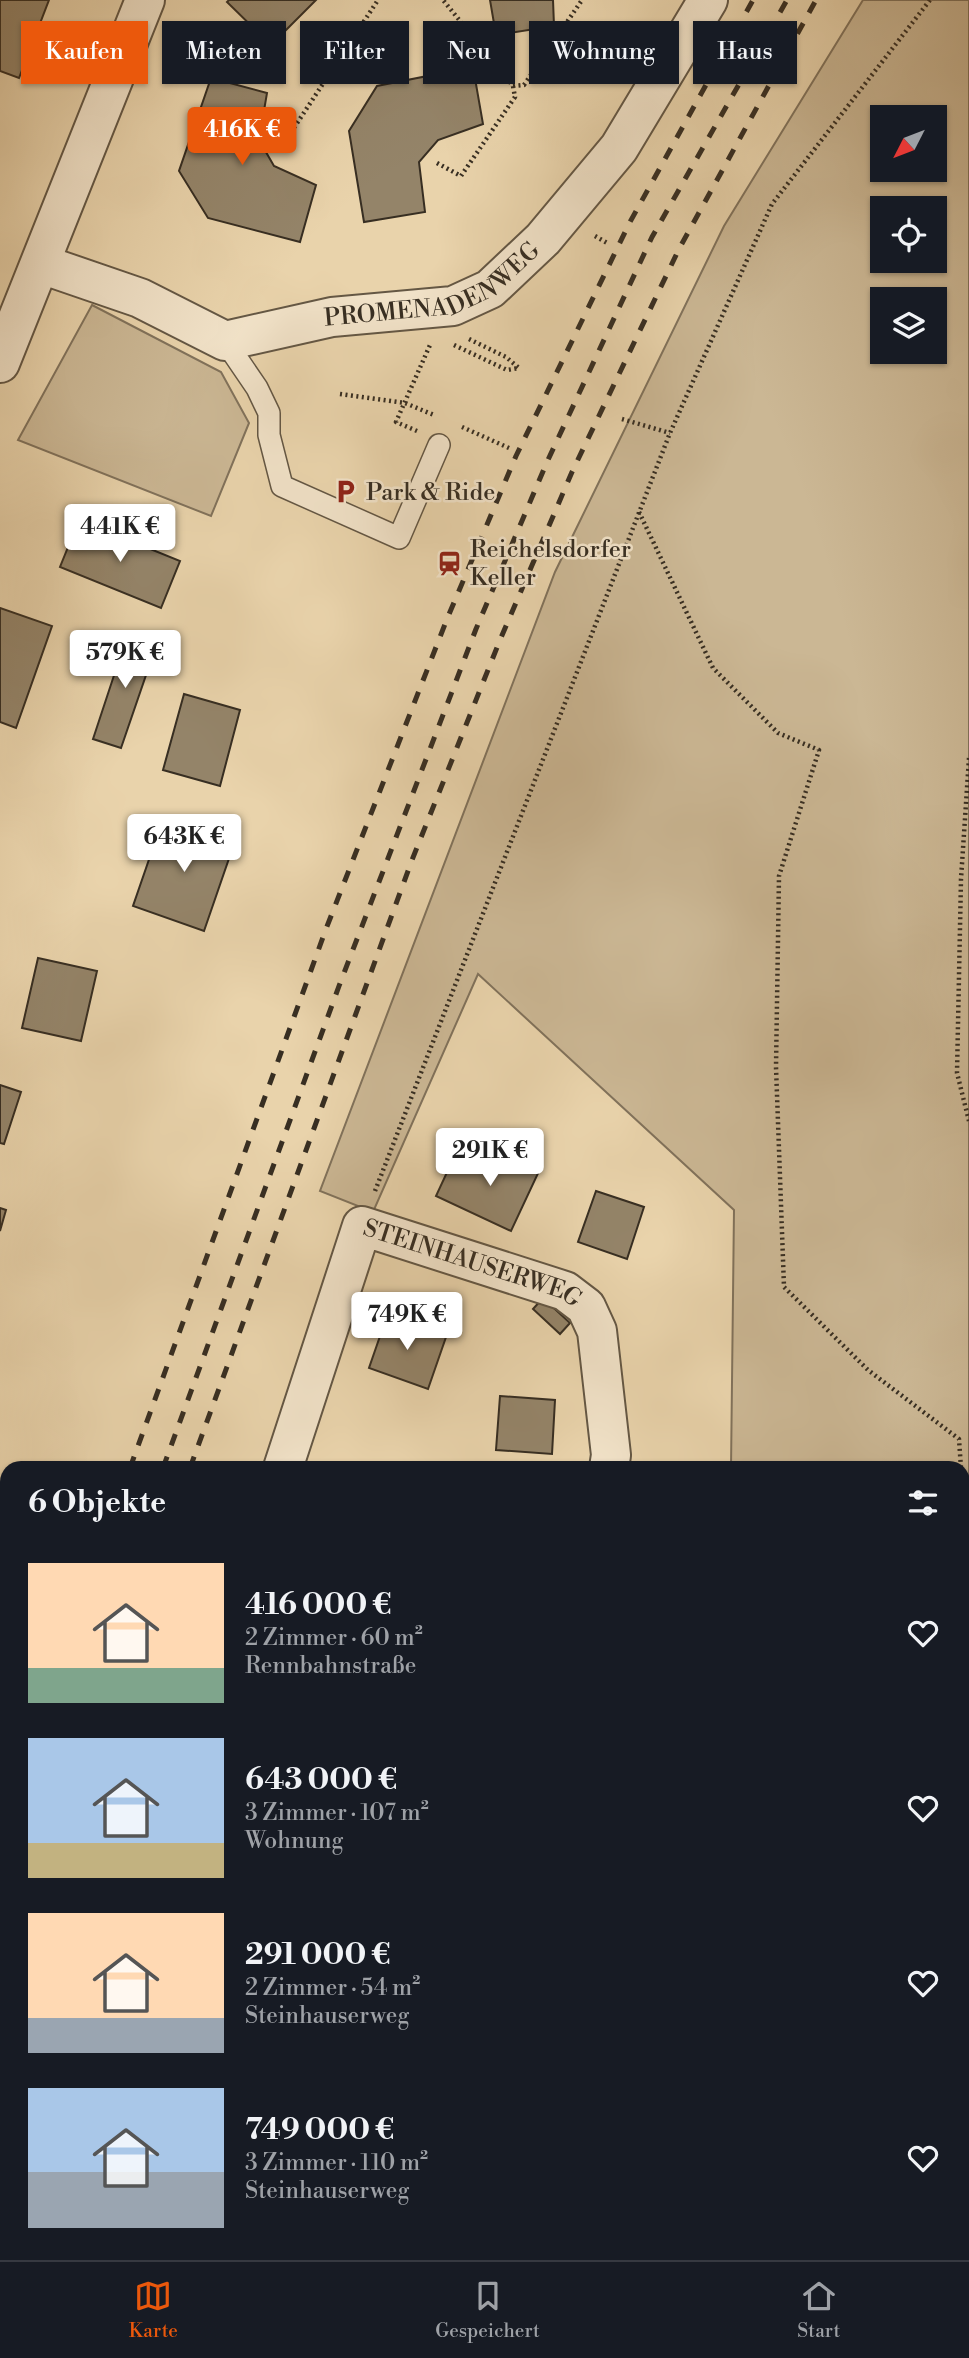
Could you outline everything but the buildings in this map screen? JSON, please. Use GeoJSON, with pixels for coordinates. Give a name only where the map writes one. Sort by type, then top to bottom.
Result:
{"type":"FeatureCollection","features":[{"type":"Feature","properties":{"kind":"street"},"geometry":{"type":"LineString","coordinates":[[0,363],[145,0]]}},
{"type":"Feature","properties":{"kind":"street","name":"PROMENADENWEG"},"geometry":{"type":"LineString","coordinates":[[225,341],[332,317],[453,306],[489,289],[542,239],[620,148],[708,0]]}},
{"type":"Feature","properties":{"kind":"street"},"geometry":{"type":"LineString","coordinates":[[41,264],[140,298],[225,341]]}},
{"type":"Feature","properties":{"kind":"street","name":"STEINHAUSERWEG"},"geometry":{"type":"LineString","coordinates":[[285,1461],[362,1226],[565,1291],[586,1307],[597,1331],[610,1461]]}},
{"type":"Feature","properties":{"kind":"lane"},"geometry":{"type":"LineString","coordinates":[[225,341],[257,388],[269,413],[268,435],[282,486],[399,538],[439,445]]}},
{"type":"Feature","properties":{"kind":"path"},"geometry":{"type":"LineString","coordinates":[[282,146],[378,0]]}},
{"type":"Feature","properties":{"kind":"path"},"geometry":{"type":"LineString","coordinates":[[437,163],[460,176],[515,97],[513,86],[443,0]]}},
{"type":"Feature","properties":{"kind":"path"},"geometry":{"type":"LineString","coordinates":[[513,86],[523,85],[582,0]]}},
{"type":"Feature","properties":{"kind":"path"},"geometry":{"type":"LineString","coordinates":[[362,1226],[670,433],[772,204],[930,0]]}},
{"type":"Feature","properties":{"kind":"path"},"geometry":{"type":"LineString","coordinates":[[594,236],[609,244]]}},
{"type":"Feature","properties":{"kind":"path"},"geometry":{"type":"LineString","coordinates":[[455,346],[507,369],[519,368],[506,357],[460,334]]}},
{"type":"Feature","properties":{"kind":"path"},"geometry":{"type":"LineString","coordinates":[[340,394],[404,402],[434,337]]}},
{"type":"Feature","properties":{"kind":"path"},"geometry":{"type":"LineString","coordinates":[[622,419],[670,433]]}},
{"type":"Feature","properties":{"kind":"path"},"geometry":{"type":"LineString","coordinates":[[492,440],[509,448]]}},
{"type":"Feature","properties":{"kind":"path"},"geometry":{"type":"LineString","coordinates":[[639,511],[713,668],[778,733],[819,750],[779,876],[776,1066],[784,1287],[868,1370],[959,1438],[961,1461]]}},
{"type":"Feature","properties":{"kind":"path"},"geometry":{"type":"LineString","coordinates":[[969,758],[961,879],[957,1073],[969,1121]]}},
{"type":"Feature","properties":{"kind":"shaded area"},"geometry":{"type":"Polygon","coordinates":[[[863,0],[969,0],[969,1461],[731,1461],[734,1210],[478,974],[373,1212],[320,1191],[555,572],[724,226],[863,0]]]}},
{"type":"Feature","properties":{"kind":"shaded area"},"geometry":{"type":"Polygon","coordinates":[[[92,305],[221,372],[249,423],[211,516],[18,440],[92,305]]]}},
{"type":"Feature","properties":{"kind":"railway"},"geometry":{"type":"LineString","coordinates":[[133,1461],[326,929],[447,619],[516,456],[630,222],[753,0]]}},
{"type":"Feature","properties":{"kind":"railway"},"geometry":{"type":"LineString","coordinates":[[166,1461],[339,986],[476,629],[547,462],[652,237],[787,0]]}},
{"type":"Feature","properties":{"kind":"railway"},"geometry":{"type":"LineString","coordinates":[[193,1461],[412,860],[500,640],[572,472],[679,249],[816,0]]}},
{"type":"Feature","properties":{"kind":"place","name":"Park & Ride"},"geometry":{"type":"Point","coordinates":[346,492]}},
{"type":"Feature","properties":{"kind":"place","name":"Reichelsdorfer Keller"},"geometry":{"type":"Point","coordinates":[450,563]}}]}
